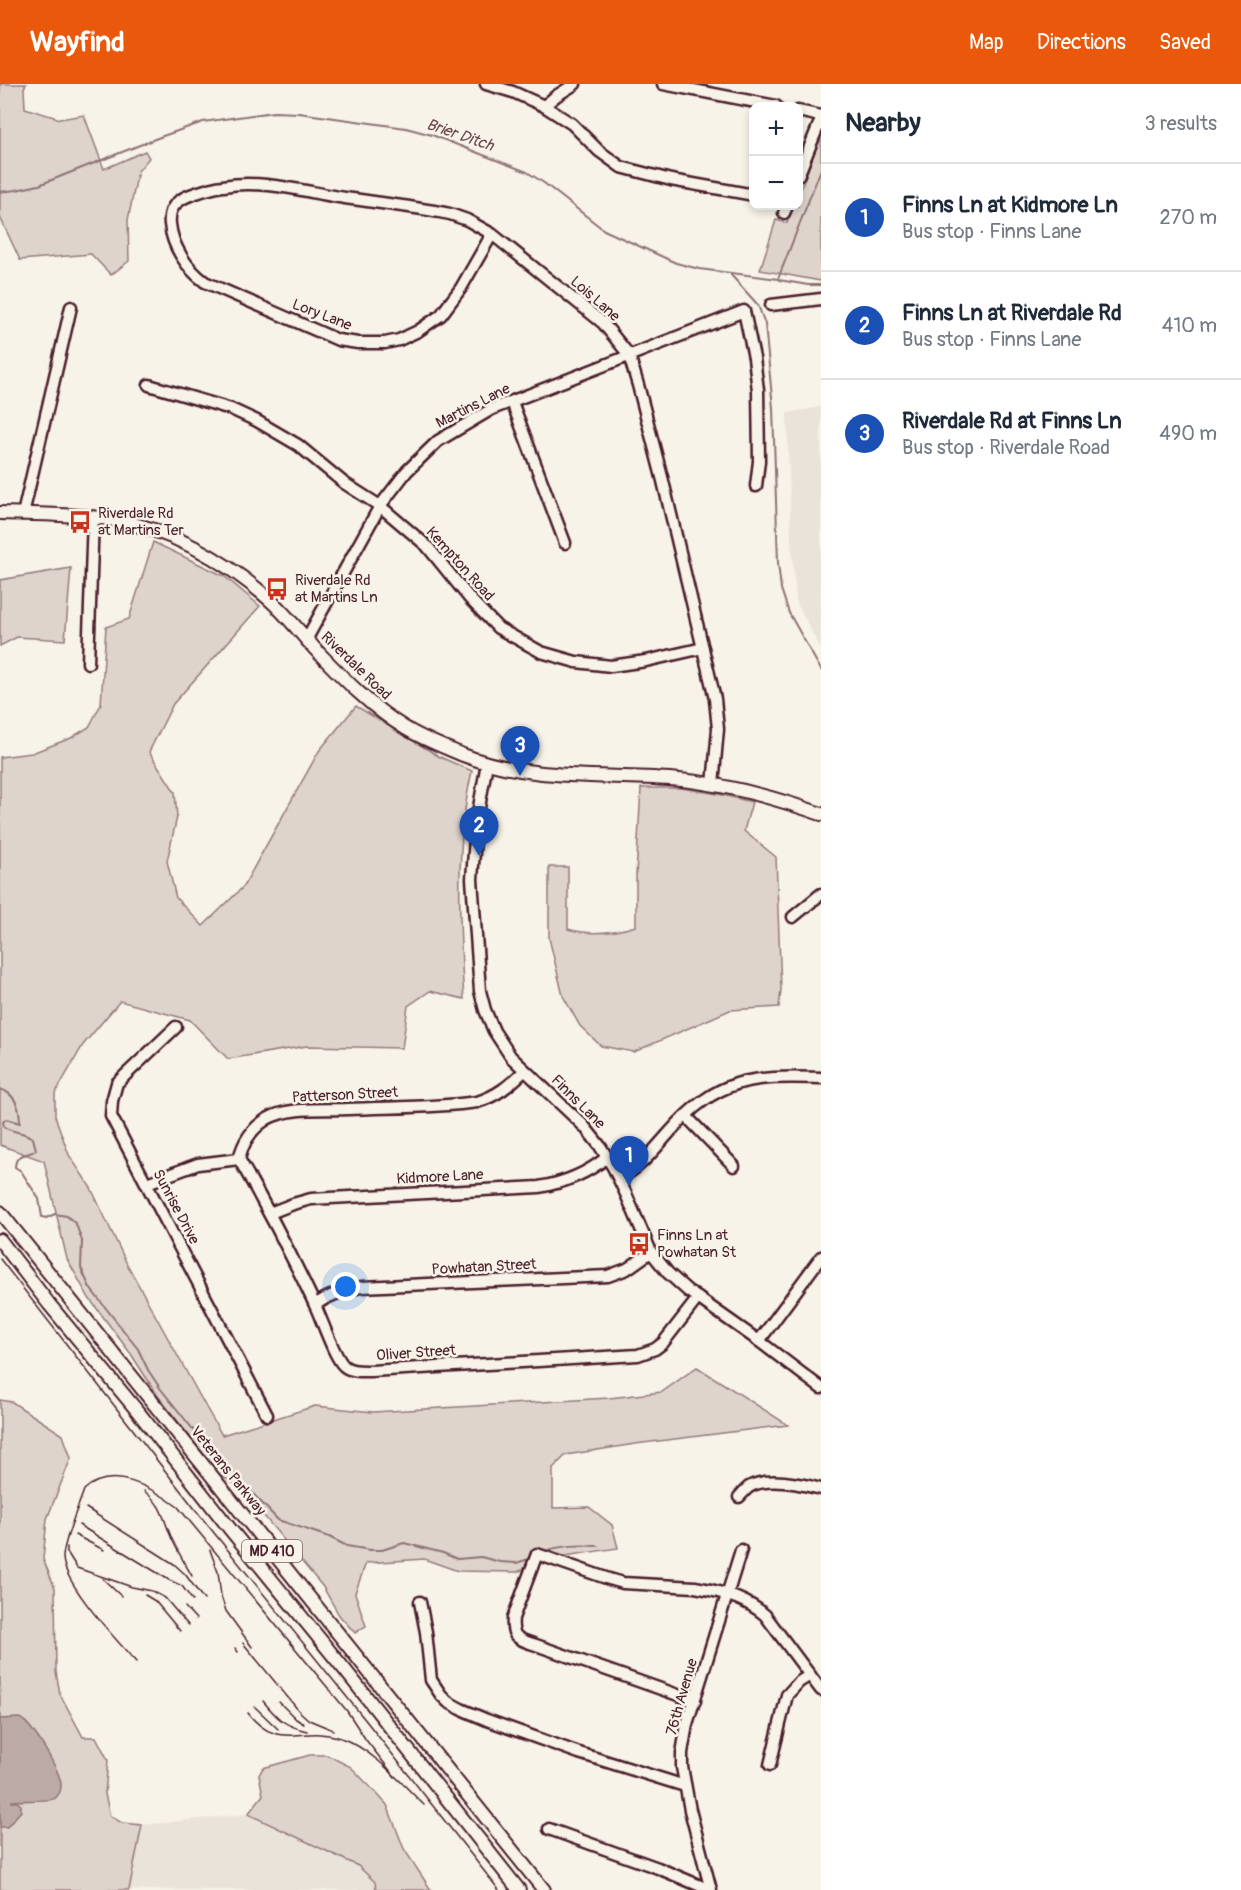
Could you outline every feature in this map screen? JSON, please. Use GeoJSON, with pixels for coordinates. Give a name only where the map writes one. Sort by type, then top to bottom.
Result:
{"type":"FeatureCollection","features":[{"type":"Feature","properties":{"kind":"main road","name":"Riverdale Road"},"geometry":{"type":"LineString","coordinates":[[0,513],[93,517],[122,521],[150,529],[201,551],[269,599],[349,685],[394,721],[418,736],[488,763],[541,774],[670,779],[713,785],[759,795],[821,814]]}},
{"type":"Feature","properties":{"kind":"main road","name":"Veterans Parkway"},"geometry":{"type":"LineString","coordinates":[[0,1212],[544,1890]]}},
{"type":"Feature","properties":{"kind":"main road","name":"MD 410"},"geometry":{"type":"LineString","coordinates":[[0,1240],[519,1890]]}},
{"type":"Feature","properties":{"kind":"street"},"geometry":{"type":"LineString","coordinates":[[486,84],[515,88],[572,124],[599,151],[621,166],[671,180],[749,194]]}},
{"type":"Feature","properties":{"kind":"street"},"geometry":{"type":"LineString","coordinates":[[544,106],[575,84]]}},
{"type":"Feature","properties":{"kind":"street"},"geometry":{"type":"LineString","coordinates":[[663,84],[701,87],[760,102]]}},
{"type":"Feature","properties":{"kind":"street"},"geometry":{"type":"LineString","coordinates":[[803,113],[821,118],[803,163]]}},
{"type":"Feature","properties":{"kind":"street","name":"Lois Lane"},"geometry":{"type":"LineString","coordinates":[[181,255],[170,226],[170,214],[174,204],[186,196],[220,186],[234,184],[276,186],[438,212],[466,220],[492,234],[597,317],[628,355],[652,435],[715,699],[718,722],[713,785]]}},
{"type":"Feature","properties":{"kind":"street","name":"Lory Lane"},"geometry":{"type":"LineString","coordinates":[[181,255],[201,279],[217,289],[338,340],[385,343],[399,340],[418,331],[441,315],[461,288],[492,234]]}},
{"type":"Feature","properties":{"kind":"street"},"geometry":{"type":"LineString","coordinates":[[771,305],[821,299]]}},
{"type":"Feature","properties":{"kind":"street"},"geometry":{"type":"LineString","coordinates":[[23,514],[71,307]]}},
{"type":"Feature","properties":{"kind":"street","name":"Martins Lane"},"geometry":{"type":"LineString","coordinates":[[306,640],[380,506],[407,471],[438,441],[492,410],[744,311],[758,390],[759,461],[756,486]]}},
{"type":"Feature","properties":{"kind":"street","name":"Kempton Road"},"geometry":{"type":"LineString","coordinates":[[149,386],[231,409],[298,445],[344,483],[380,506],[427,546],[470,599],[498,628],[541,652],[576,662],[611,666],[646,661],[703,648]]}},
{"type":"Feature","properties":{"kind":"street"},"geometry":{"type":"LineString","coordinates":[[512,402],[565,543]]}},
{"type":"Feature","properties":{"kind":"street"},"geometry":{"type":"LineString","coordinates":[[88,663],[93,517]]}},
{"type":"Feature","properties":{"kind":"street","name":"Finns Lane"},"geometry":{"type":"LineString","coordinates":[[488,763],[478,807],[473,865],[480,991],[494,1030],[504,1048],[524,1071],[584,1126],[607,1157],[651,1252],[677,1282],[821,1388]]}},
{"type":"Feature","properties":{"kind":"street"},"geometry":{"type":"LineString","coordinates":[[794,917],[821,894]]}},
{"type":"Feature","properties":{"kind":"street","name":"Sunrise Drive"},"geometry":{"type":"LineString","coordinates":[[176,1027],[120,1079],[114,1089],[113,1121],[267,1415]]}},
{"type":"Feature","properties":{"kind":"street","name":"Patterson Street"},"geometry":{"type":"LineString","coordinates":[[238,1159],[245,1142],[254,1130],[267,1119],[275,1116],[307,1110],[477,1102],[496,1095],[524,1071]]}},
{"type":"Feature","properties":{"kind":"street"},"geometry":{"type":"LineString","coordinates":[[619,1179],[643,1163],[686,1116],[717,1092],[746,1081],[780,1077],[821,1078]]}},
{"type":"Feature","properties":{"kind":"street"},"geometry":{"type":"LineString","coordinates":[[686,1116],[734,1166]]}},
{"type":"Feature","properties":{"kind":"street","name":"Kidmore Lane"},"geometry":{"type":"LineString","coordinates":[[270,1213],[293,1203],[321,1198],[549,1186],[592,1168],[607,1157]]}},
{"type":"Feature","properties":{"kind":"street"},"geometry":{"type":"LineString","coordinates":[[147,1183],[198,1164],[238,1159]]}},
{"type":"Feature","properties":{"kind":"street","name":"Oliver Street"},"geometry":{"type":"LineString","coordinates":[[238,1159],[270,1213],[343,1365],[354,1370],[371,1371],[638,1355],[655,1349],[663,1343],[698,1298]]}},
{"type":"Feature","properties":{"kind":"street","name":"Powhatan Street"},"geometry":{"type":"LineString","coordinates":[[315,1305],[326,1297],[361,1287],[608,1276],[627,1269],[651,1252]]}},
{"type":"Feature","properties":{"kind":"street"},"geometry":{"type":"LineString","coordinates":[[759,1341],[821,1257]]}},
{"type":"Feature","properties":{"kind":"street"},"geometry":{"type":"LineString","coordinates":[[739,1497],[750,1486],[766,1483],[798,1484],[821,1489]]}},
{"type":"Feature","properties":{"kind":"street","name":"76th Avenue"},"geometry":{"type":"LineString","coordinates":[[711,1890],[686,1786],[682,1753],[687,1724],[741,1550]]}},
{"type":"Feature","properties":{"kind":"street"},"geometry":{"type":"LineString","coordinates":[[695,1701],[520,1640],[514,1635],[513,1617],[537,1554],[623,1583],[695,1587],[746,1602],[765,1615],[821,1690]]}},
{"type":"Feature","properties":{"kind":"street"},"geometry":{"type":"LineString","coordinates":[[420,1602],[431,1680],[441,1695],[461,1709],[579,1753],[686,1786]]}},
{"type":"Feature","properties":{"kind":"street"},"geometry":{"type":"LineString","coordinates":[[770,1766],[787,1695],[799,1682],[810,1675]]}},
{"type":"Feature","properties":{"kind":"street"},"geometry":{"type":"LineString","coordinates":[[549,1829],[658,1868],[711,1890]]}},
{"type":"Feature","properties":{"kind":"shaded area"},"geometry":{"type":"Polygon","coordinates":[[[0,84],[26,84],[24,88],[25,108],[60,119],[84,115],[104,169],[145,151],[149,158],[138,171],[128,220],[129,261],[111,275],[91,254],[20,260],[0,217],[0,84]]]}},
{"type":"Feature","properties":{"kind":"shaded area"},"geometry":{"type":"Polygon","coordinates":[[[821,134],[821,281],[760,270],[776,220],[787,223],[792,210],[803,210],[803,183],[821,134]]]}},
{"type":"Feature","properties":{"kind":"shaded area"},"geometry":{"type":"Polygon","coordinates":[[[821,407],[821,650],[796,601],[791,539],[787,413],[821,407]]]}},
{"type":"Feature","properties":{"kind":"shaded area"},"geometry":{"type":"Polygon","coordinates":[[[153,542],[224,576],[260,606],[173,704],[149,752],[175,792],[177,817],[167,861],[176,898],[203,926],[243,887],[319,751],[356,706],[440,757],[472,771],[463,827],[460,884],[464,999],[430,991],[408,1006],[402,1048],[307,1046],[228,1059],[190,1020],[120,1001],[83,1045],[55,1094],[55,1116],[69,1155],[91,1188],[127,1264],[222,1435],[315,1406],[373,1412],[609,1398],[662,1392],[697,1367],[788,1425],[566,1455],[553,1468],[553,1508],[589,1507],[612,1525],[618,1548],[552,1558],[517,1572],[458,1571],[424,1559],[366,1563],[355,1593],[366,1626],[355,1633],[339,1615],[323,1587],[239,1486],[221,1476],[158,1396],[131,1354],[89,1298],[67,1259],[44,1161],[0,1145],[0,757],[32,753],[71,738],[89,727],[101,704],[106,627],[129,619],[153,542]]]}},
{"type":"Feature","properties":{"kind":"shaded area"},"geometry":{"type":"Polygon","coordinates":[[[71,568],[65,640],[17,637],[0,646],[0,580],[71,568]]]}},
{"type":"Feature","properties":{"kind":"shaded area"},"geometry":{"type":"Polygon","coordinates":[[[641,788],[681,788],[752,802],[744,831],[776,857],[781,990],[779,1007],[730,1010],[634,1052],[601,1046],[580,1026],[563,996],[549,938],[549,867],[568,867],[568,929],[602,933],[636,926],[636,876],[641,788]]]}},
{"type":"Feature","properties":{"kind":"shaded area"},"geometry":{"type":"Polygon","coordinates":[[[0,1400],[12,1402],[63,1435],[71,1458],[47,1519],[43,1559],[55,1588],[56,1672],[60,1694],[83,1737],[96,1737],[108,1760],[105,1794],[110,1816],[122,1823],[142,1825],[129,1890],[0,1890],[0,1400]]]}},
{"type":"Feature","properties":{"kind":"shaded area"},"geometry":{"type":"Polygon","coordinates":[[[20,1718],[32,1729],[45,1749],[57,1771],[61,1788],[54,1799],[12,1801],[21,1805],[21,1811],[7,1827],[0,1827],[0,1719],[20,1718]]]}},
{"type":"Feature","properties":{"kind":"shaded area"},"geometry":{"type":"Polygon","coordinates":[[[310,1755],[327,1755],[351,1767],[379,1796],[387,1805],[404,1849],[431,1890],[376,1890],[375,1882],[358,1866],[248,1814],[263,1795],[259,1775],[263,1768],[310,1755]]]}},
{"type":"Feature","properties":{"kind":"shaded area"},"geometry":{"type":"Polygon","coordinates":[[[248,1814],[358,1866],[375,1882],[376,1890],[129,1890],[142,1825],[248,1814]]]}},
{"type":"Feature","properties":{"kind":"waterway","name":"Brier Ditch"},"geometry":{"type":"LineString","coordinates":[[0,192],[39,185],[203,122],[274,112],[299,113],[406,128],[432,135],[527,172],[604,230],[676,263],[699,269],[778,279],[821,169]]}},
{"type":"Feature","properties":{"kind":"waterway"},"geometry":{"type":"LineString","coordinates":[[731,275],[758,305],[765,324],[773,408],[778,563],[781,589],[789,613],[821,670]]}},
{"type":"Feature","properties":{"kind":"waterway"},"geometry":{"type":"LineString","coordinates":[[779,280],[821,285]]}},
{"type":"Feature","properties":{"kind":"waterway"},"geometry":{"type":"LineString","coordinates":[[0,1089],[13,1098],[20,1117],[20,1123],[6,1119],[3,1122],[4,1127],[33,1138],[36,1150],[19,1157],[15,1167],[21,1171],[39,1199],[42,1217],[46,1218],[55,1214],[67,1216],[76,1224],[82,1241],[81,1268],[90,1288],[138,1349],[160,1388],[215,1457],[278,1520],[329,1537],[347,1546],[370,1550],[382,1550],[404,1543],[457,1559],[481,1557],[516,1563],[529,1559]]}},
{"type":"Feature","properties":{"kind":"waterway"},"geometry":{"type":"LineString","coordinates":[[545,1551],[571,1546],[598,1546]]}},
{"type":"Feature","properties":{"kind":"tram line"},"geometry":{"type":"LineString","coordinates":[[0,1259],[202,1518],[499,1890]]}},
{"type":"Feature","properties":{"kind":"tram line"},"geometry":{"type":"LineString","coordinates":[[136,1662],[81,1596],[65,1568],[63,1557],[84,1490],[95,1482],[107,1479],[119,1479],[145,1486],[178,1507],[347,1711],[395,1777]]}},
{"type":"Feature","properties":{"kind":"tram line"},"geometry":{"type":"LineString","coordinates":[[144,1491],[159,1507],[174,1544],[192,1576]]}},
{"type":"Feature","properties":{"kind":"tram line"},"geometry":{"type":"LineString","coordinates":[[86,1508],[174,1564],[185,1574],[204,1600]]}},
{"type":"Feature","properties":{"kind":"tram line"},"geometry":{"type":"LineString","coordinates":[[79,1525],[182,1586],[193,1601]]}},
{"type":"Feature","properties":{"kind":"tram line"},"geometry":{"type":"LineString","coordinates":[[75,1535],[104,1550]]}},
{"type":"Feature","properties":{"kind":"tram line"},"geometry":{"type":"LineString","coordinates":[[67,1547],[67,1552],[77,1568],[132,1587],[152,1591],[165,1598],[188,1625]]}},
{"type":"Feature","properties":{"kind":"tram line"},"geometry":{"type":"LineString","coordinates":[[210,1550],[218,1572],[221,1596],[226,1611],[252,1647]]}},
{"type":"Feature","properties":{"kind":"tram line"},"geometry":{"type":"LineString","coordinates":[[103,1579],[121,1596]]}},
{"type":"Feature","properties":{"kind":"tram line"},"geometry":{"type":"LineString","coordinates":[[145,1595],[155,1601],[180,1631]]}},
{"type":"Feature","properties":{"kind":"tram line"},"geometry":{"type":"LineString","coordinates":[[185,1607],[196,1619]]}},
{"type":"Feature","properties":{"kind":"tram line"},"geometry":{"type":"LineString","coordinates":[[243,1643],[299,1711],[309,1720],[333,1730]]}},
{"type":"Feature","properties":{"kind":"tram line"},"geometry":{"type":"LineString","coordinates":[[235,1648],[238,1652]]}},
{"type":"Feature","properties":{"kind":"tram line"},"geometry":{"type":"LineString","coordinates":[[263,1701],[292,1727],[307,1731]]}},
{"type":"Feature","properties":{"kind":"tram line"},"geometry":{"type":"LineString","coordinates":[[279,1702],[304,1724]]}},
{"type":"Feature","properties":{"kind":"tram line"},"geometry":{"type":"LineString","coordinates":[[255,1707],[278,1729]]}},
{"type":"Feature","properties":{"kind":"tram line"},"geometry":{"type":"LineString","coordinates":[[248,1713],[259,1725],[270,1732],[281,1735],[327,1735],[353,1743],[386,1767],[424,1805]]}},
{"type":"Feature","properties":{"kind":"place","name":"Riverdale Rd at Martins Ter"},"geometry":{"type":"Point","coordinates":[80,522]}},
{"type":"Feature","properties":{"kind":"place","name":"Riverdale Rd at Martins Ln"},"geometry":{"type":"Point","coordinates":[277,589]}},
{"type":"Feature","properties":{"kind":"place","name":"Riverdale Rd at Finns Ln"},"geometry":{"type":"Point","coordinates":[520,776]}},
{"type":"Feature","properties":{"kind":"place","name":"Finns Ln at Riverdale Rd"},"geometry":{"type":"Point","coordinates":[479,856]}},
{"type":"Feature","properties":{"kind":"place","name":"Finns Ln at Kidmore Ln"},"geometry":{"type":"Point","coordinates":[629,1186]}},
{"type":"Feature","properties":{"kind":"place","name":"Finns Ln at Powhatan St"},"geometry":{"type":"Point","coordinates":[639,1244]}}]}
